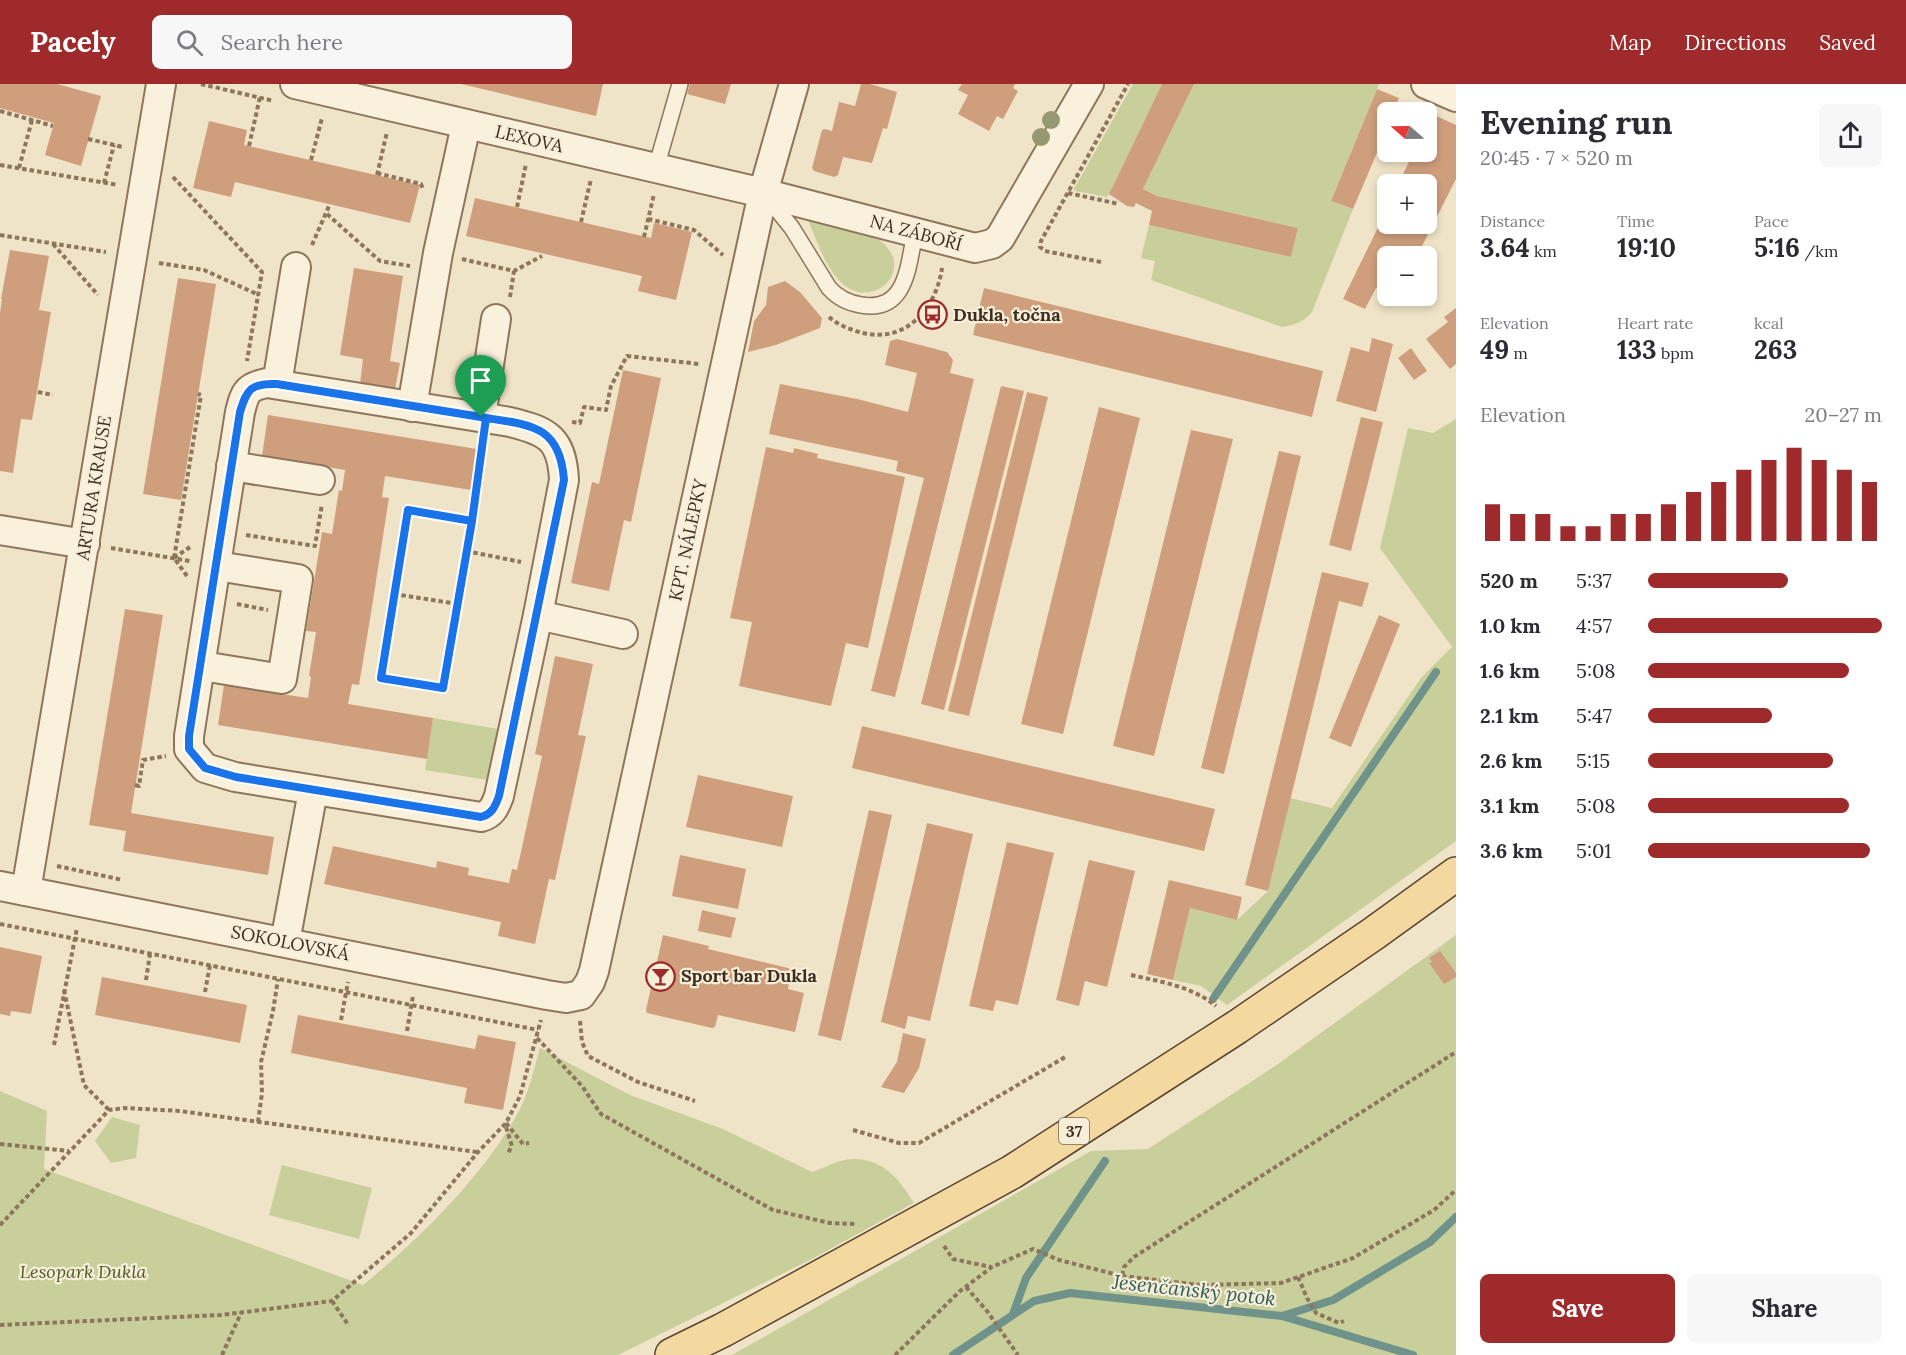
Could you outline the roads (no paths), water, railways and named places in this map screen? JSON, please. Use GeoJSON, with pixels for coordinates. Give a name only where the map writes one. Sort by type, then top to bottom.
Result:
{"type":"FeatureCollection","features":[{"type":"Feature","properties":{"kind":"main road","name":"37"},"geometry":{"type":"LineString","coordinates":[[672,1355],[723,1330],[1012,1172],[1237,1027],[1456,874]]}},
{"type":"Feature","properties":{"kind":"street","name":"ARTURA KRAUSE"},"geometry":{"type":"LineString","coordinates":[[13,888],[84,544],[122,321],[141,259],[143,189],[160,84]]}},
{"type":"Feature","properties":{"kind":"street","name":"LEXOVA"},"geometry":{"type":"LineString","coordinates":[[295,84],[466,125],[655,178],[763,193]]}},
{"type":"Feature","properties":{"kind":"street","name":"KPT. NÁLEPKY"},"geometry":{"type":"LineString","coordinates":[[579,996],[586,989],[594,971],[763,193],[794,84]]}},
{"type":"Feature","properties":{"kind":"street","name":"NA ZÁBOŘÍ"},"geometry":{"type":"LineString","coordinates":[[763,193],[975,248],[992,244],[1000,238],[1089,84]]}},
{"type":"Feature","properties":{"kind":"street"},"geometry":{"type":"LineString","coordinates":[[1426,84],[1456,97]]}},
{"type":"Feature","properties":{"kind":"street"},"geometry":{"type":"LineString","coordinates":[[412,406],[439,250],[466,125]]}},
{"type":"Feature","properties":{"kind":"street"},"geometry":{"type":"LineString","coordinates":[[278,376],[296,267]]}},
{"type":"Feature","properties":{"kind":"street"},"geometry":{"type":"LineString","coordinates":[[483,417],[496,319]]}},
{"type":"Feature","properties":{"kind":"street"},"geometry":{"type":"LineString","coordinates":[[278,376],[412,406],[530,427],[549,435],[555,443],[563,464],[564,480],[538,615],[495,808],[489,815],[481,817],[313,790],[218,773],[205,768],[191,752],[189,736],[202,666],[240,412],[247,391],[278,376]]}},
{"type":"Feature","properties":{"kind":"street"},"geometry":{"type":"LineString","coordinates":[[231,466],[320,480]]}},
{"type":"Feature","properties":{"kind":"street"},"geometry":{"type":"LineString","coordinates":[[0,530],[84,544]]}},
{"type":"Feature","properties":{"kind":"street"},"geometry":{"type":"LineString","coordinates":[[202,666],[282,679],[298,579],[217,566]]}},
{"type":"Feature","properties":{"kind":"street"},"geometry":{"type":"LineString","coordinates":[[538,615],[623,634]]}},
{"type":"Feature","properties":{"kind":"street"},"geometry":{"type":"LineString","coordinates":[[285,942],[313,790]]}},
{"type":"Feature","properties":{"kind":"street","name":"SOKOLOVSKÁ"},"geometry":{"type":"LineString","coordinates":[[13,888],[547,995],[566,998],[579,996]]}},
{"type":"Feature","properties":{"kind":"lane"},"geometry":{"type":"LineString","coordinates":[[655,178],[680,84]]}},
{"type":"Feature","properties":{"kind":"lane"},"geometry":{"type":"LineString","coordinates":[[763,193],[792,228],[829,288],[836,296],[856,304],[876,306],[892,300],[902,286],[915,233]]}},
{"type":"Feature","properties":{"kind":"waterway"},"geometry":{"type":"LineString","coordinates":[[1213,999],[1436,672]]}},
{"type":"Feature","properties":{"kind":"waterway"},"geometry":{"type":"LineString","coordinates":[[1013,1314],[1026,1278],[1105,1161]]}},
{"type":"Feature","properties":{"kind":"waterway","name":"Jesenčanský potok"},"geometry":{"type":"LineString","coordinates":[[953,1355],[1034,1301],[1070,1293],[1282,1316],[1333,1300],[1430,1242],[1456,1217]]}},
{"type":"Feature","properties":{"kind":"waterway"},"geometry":{"type":"LineString","coordinates":[[1282,1316],[1413,1355]]}},
{"type":"Feature","properties":{"kind":"place","name":"Dukla, točna"},"geometry":{"type":"Point","coordinates":[932,315]}},
{"type":"Feature","properties":{"kind":"place","name":"Sport bar Dukla"},"geometry":{"type":"Point","coordinates":[660,976]}},
{"type":"Feature","properties":{"kind":"park label","name":"Lesopark Dukla"},"geometry":{"type":"Point","coordinates":[83,1272]}}]}
